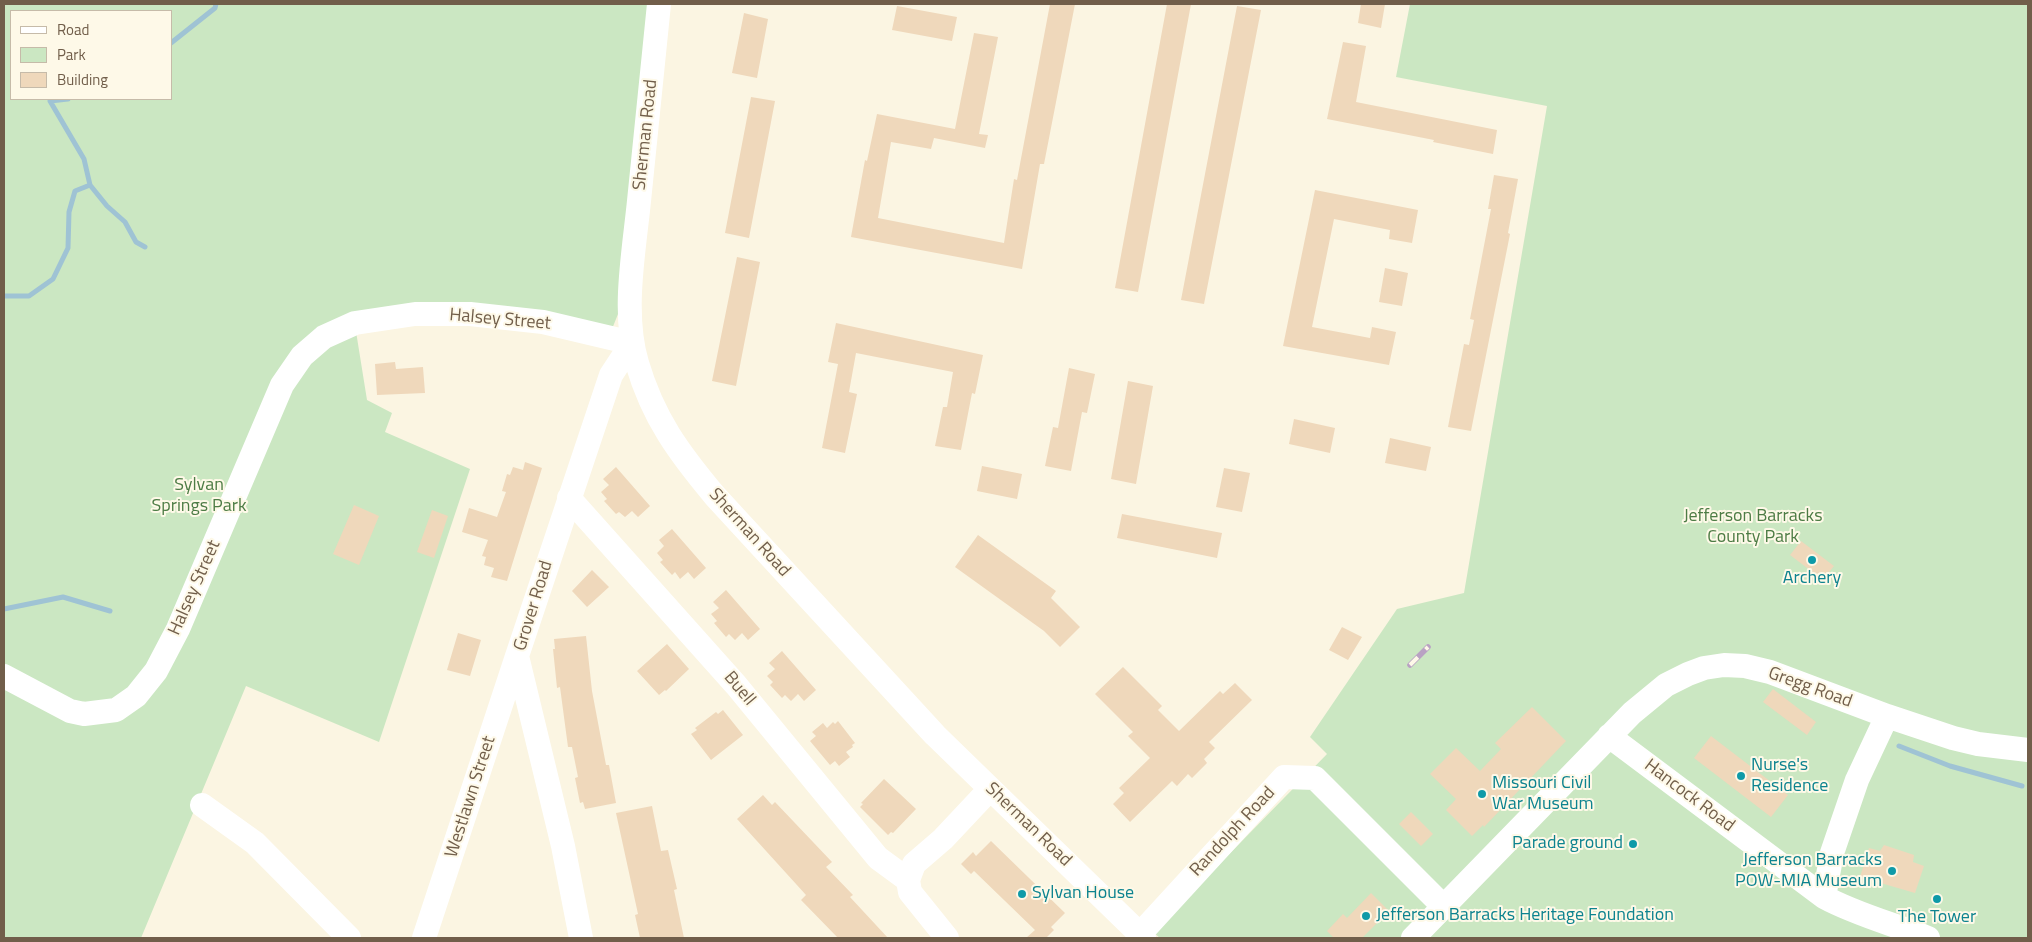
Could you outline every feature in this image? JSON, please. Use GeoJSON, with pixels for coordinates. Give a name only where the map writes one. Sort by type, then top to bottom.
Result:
{"type":"FeatureCollection","features":[{"type":"Feature","properties":{"kind":"street","name":"Sherman Road"},"geometry":{"type":"LineString","coordinates":[[660,4],[633,262],[630,328],[636,362],[654,410],[665,432],[684,460],[715,496],[922,721],[1142,936]]}},
{"type":"Feature","properties":{"kind":"street","name":"Halsey Street"},"geometry":{"type":"LineString","coordinates":[[4,676],[70,711],[84,714],[116,710],[136,696],[156,671],[178,629],[282,385],[302,356],[324,337],[355,323],[415,314],[470,314],[543,322],[632,344]]}},
{"type":"Feature","properties":{"kind":"street","name":"Grover Road"},"geometry":{"type":"LineString","coordinates":[[581,938],[563,846],[517,656],[611,375],[632,344]]}},
{"type":"Feature","properties":{"kind":"street","name":"Buell"},"geometry":{"type":"LineString","coordinates":[[569,498],[736,685],[878,858],[908,880]]}},
{"type":"Feature","properties":{"kind":"street","name":"Westlawn Street"},"geometry":{"type":"LineString","coordinates":[[424,938],[517,656]]}},
{"type":"Feature","properties":{"kind":"street","name":"Gregg Road"},"geometry":{"type":"LineString","coordinates":[[1413,938],[1632,713],[1666,685],[1704,668],[1724,665],[1745,666],[1770,672],[1887,716],[1978,744],[2028,750]]}},
{"type":"Feature","properties":{"kind":"street"},"geometry":{"type":"LineString","coordinates":[[1824,897],[1832,853],[1852,794],[1865,761],[1887,716]]}},
{"type":"Feature","properties":{"kind":"street","name":"Hancock Road"},"geometry":{"type":"LineString","coordinates":[[1609,736],[1824,897],[1844,908],[1928,938]]}},
{"type":"Feature","properties":{"kind":"street","name":"Randolph Road"},"geometry":{"type":"LineString","coordinates":[[1142,936],[1284,777],[1315,778],[1444,907]]}},
{"type":"Feature","properties":{"kind":"street"},"geometry":{"type":"LineString","coordinates":[[947,938],[914,899],[908,886],[908,880],[914,864],[942,839],[990,789]]}},
{"type":"Feature","properties":{"kind":"street"},"geometry":{"type":"LineString","coordinates":[[202,805],[255,843],[349,938]]}},
{"type":"Feature","properties":{"kind":"green space","name":"Sylvan Springs Park"},"geometry":{"type":"Polygon","coordinates":[[[4,4],[649,4],[620,309],[612,329],[354,319],[367,400],[392,413],[385,432],[470,469],[379,742],[246,686],[141,938],[4,938],[4,4]]]}},
{"type":"Feature","properties":{"kind":"green space","name":"Jefferson Barracks County Park"},"geometry":{"type":"Polygon","coordinates":[[[1410,4],[2028,4],[2028,938],[1160,938],[1153,932],[1327,754],[1310,737],[1397,609],[1464,593],[1547,106],[1396,77],[1410,4]]]}},
{"type":"Feature","properties":{"kind":"building"},"geometry":{"type":"Polygon","coordinates":[[[1050,4],[1075,4],[1044,164],[1040,164],[1022,269],[851,237],[865,160],[867,161],[877,114],[955,129],[974,33],[998,37],[979,134],[988,135],[985,148],[934,138],[931,149],[891,142],[878,218],[1004,243],[1014,179],[1017,180],[1050,4]]]}},
{"type":"Feature","properties":{"kind":"building"},"geometry":{"type":"Polygon","coordinates":[[[1167,4],[1191,4],[1138,292],[1115,288],[1167,4]]]}},
{"type":"Feature","properties":{"kind":"building"},"geometry":{"type":"Polygon","coordinates":[[[1361,4],[1385,4],[1381,28],[1358,23],[1361,4]]]}},
{"type":"Feature","properties":{"kind":"building"},"geometry":{"type":"Polygon","coordinates":[[[897,6],[957,17],[952,41],[892,30],[897,6]]]}},
{"type":"Feature","properties":{"kind":"building"},"geometry":{"type":"Polygon","coordinates":[[[1237,6],[1261,10],[1204,304],[1181,300],[1237,6]]]}},
{"type":"Feature","properties":{"kind":"building"},"geometry":{"type":"Polygon","coordinates":[[[744,13],[768,19],[757,78],[732,73],[744,13]]]}},
{"type":"Feature","properties":{"kind":"building"},"geometry":{"type":"Polygon","coordinates":[[[1343,42],[1366,46],[1356,102],[1497,130],[1493,154],[1433,142],[1434,140],[1327,119],[1343,42]]]}},
{"type":"Feature","properties":{"kind":"building"},"geometry":{"type":"Polygon","coordinates":[[[751,97],[775,101],[749,238],[725,233],[751,97]]]}},
{"type":"Feature","properties":{"kind":"building"},"geometry":{"type":"Polygon","coordinates":[[[1494,175],[1518,179],[1508,233],[1510,234],[1471,431],[1448,427],[1464,344],[1469,345],[1474,320],[1470,319],[1491,209],[1488,209],[1494,175]]]}},
{"type":"Feature","properties":{"kind":"building"},"geometry":{"type":"Polygon","coordinates":[[[1315,190],[1418,210],[1412,243],[1389,239],[1390,230],[1334,219],[1312,327],[1370,338],[1372,327],[1396,332],[1389,365],[1283,346],[1315,190]]]}},
{"type":"Feature","properties":{"kind":"building"},"geometry":{"type":"Polygon","coordinates":[[[737,257],[760,262],[736,386],[712,381],[737,257]]]}},
{"type":"Feature","properties":{"kind":"building"},"geometry":{"type":"Polygon","coordinates":[[[1385,268],[1408,273],[1402,306],[1379,302],[1385,268]]]}},
{"type":"Feature","properties":{"kind":"building"},"geometry":{"type":"Polygon","coordinates":[[[836,323],[983,355],[975,394],[972,393],[961,450],[935,446],[943,407],[947,407],[953,372],[856,353],[849,392],[857,394],[845,453],[822,448],[838,364],[828,362],[836,323]]]}},
{"type":"Feature","properties":{"kind":"building"},"geometry":{"type":"Polygon","coordinates":[[[395,362],[396,369],[423,367],[425,393],[377,395],[375,364],[395,362]]]}},
{"type":"Feature","properties":{"kind":"building"},"geometry":{"type":"Polygon","coordinates":[[[1069,368],[1095,374],[1087,413],[1082,412],[1071,471],[1045,466],[1053,427],[1058,428],[1069,368]]]}},
{"type":"Feature","properties":{"kind":"building"},"geometry":{"type":"Polygon","coordinates":[[[1128,381],[1153,386],[1136,484],[1111,479],[1128,381]]]}},
{"type":"Feature","properties":{"kind":"building"},"geometry":{"type":"Polygon","coordinates":[[[1294,419],[1335,428],[1330,453],[1289,444],[1294,419]]]}},
{"type":"Feature","properties":{"kind":"building"},"geometry":{"type":"Polygon","coordinates":[[[1390,438],[1431,447],[1426,471],[1385,463],[1390,438]]]}},
{"type":"Feature","properties":{"kind":"building"},"geometry":{"type":"Polygon","coordinates":[[[525,462],[542,468],[507,581],[491,577],[494,568],[484,565],[486,557],[482,556],[488,540],[462,532],[469,508],[497,517],[506,492],[502,491],[507,474],[510,475],[513,467],[523,470],[525,462]]]}},
{"type":"Feature","properties":{"kind":"building"},"geometry":{"type":"Polygon","coordinates":[[[982,466],[1022,474],[1017,499],[977,491],[982,466]]]}},
{"type":"Feature","properties":{"kind":"building"},"geometry":{"type":"Polygon","coordinates":[[[616,467],[650,506],[638,517],[632,511],[625,517],[619,512],[616,514],[604,501],[607,499],[601,492],[609,485],[603,479],[616,467]]]}},
{"type":"Feature","properties":{"kind":"building"},"geometry":{"type":"Polygon","coordinates":[[[1224,468],[1250,473],[1242,512],[1216,507],[1224,468]]]}},
{"type":"Feature","properties":{"kind":"building"},"geometry":{"type":"Polygon","coordinates":[[[354,505],[379,516],[359,565],[333,554],[354,505]]]}},
{"type":"Feature","properties":{"kind":"building"},"geometry":{"type":"Polygon","coordinates":[[[432,510],[448,516],[434,558],[417,552],[432,510]]]}},
{"type":"Feature","properties":{"kind":"building"},"geometry":{"type":"Polygon","coordinates":[[[1122,514],[1222,533],[1217,558],[1117,538],[1122,514]]]}},
{"type":"Feature","properties":{"kind":"building"},"geometry":{"type":"Polygon","coordinates":[[[672,529],[706,568],[694,579],[688,572],[680,579],[675,572],[672,575],[660,562],[663,560],[657,553],[664,546],[659,540],[672,529]]]}},
{"type":"Feature","properties":{"kind":"building"},"geometry":{"type":"Polygon","coordinates":[[[978,535],[1056,591],[1051,598],[1080,627],[1060,647],[1044,631],[955,567],[978,535]]]}},
{"type":"Feature","properties":{"kind":"building","name":"Archery"},"geometry":{"type":"Polygon","coordinates":[[[1801,541],[1834,566],[1823,580],[1790,555],[1801,541]]]}},
{"type":"Feature","properties":{"kind":"building"},"geometry":{"type":"Polygon","coordinates":[[[592,570],[609,587],[587,607],[572,591],[592,570]]]}},
{"type":"Feature","properties":{"kind":"building"},"geometry":{"type":"Polygon","coordinates":[[[726,590],[760,629],[748,640],[742,633],[735,640],[729,634],[726,637],[714,623],[717,621],[711,614],[719,608],[713,602],[726,590]]]}},
{"type":"Feature","properties":{"kind":"building"},"geometry":{"type":"Polygon","coordinates":[[[1342,627],[1362,637],[1348,660],[1329,650],[1342,627]]]}},
{"type":"Feature","properties":{"kind":"building"},"geometry":{"type":"Polygon","coordinates":[[[458,633],[481,640],[470,676],[447,670],[458,633]]]}},
{"type":"Feature","properties":{"kind":"building"},"geometry":{"type":"Polygon","coordinates":[[[586,636],[592,691],[606,765],[609,765],[616,803],[585,809],[583,802],[580,803],[575,778],[578,777],[572,747],[568,747],[560,687],[557,688],[553,649],[555,649],[554,639],[586,636]]]}},
{"type":"Feature","properties":{"kind":"building"},"geometry":{"type":"Polygon","coordinates":[[[667,644],[689,669],[666,691],[659,695],[637,671],[667,644]]]}},
{"type":"Feature","properties":{"kind":"building"},"geometry":{"type":"Polygon","coordinates":[[[782,651],[816,690],[804,701],[798,694],[791,701],[785,695],[782,698],[770,685],[773,682],[767,676],[775,669],[769,663],[782,651]]]}},
{"type":"Feature","properties":{"kind":"building"},"geometry":{"type":"Polygon","coordinates":[[[1123,667],[1162,706],[1158,710],[1179,731],[1220,691],[1223,694],[1235,683],[1252,700],[1209,742],[1215,748],[1204,759],[1207,763],[1192,778],[1188,774],[1177,786],[1172,781],[1130,822],[1113,804],[1124,793],[1119,788],[1150,758],[1128,736],[1133,732],[1095,694],[1123,667]]]}},
{"type":"Feature","properties":{"kind":"building"},"geometry":{"type":"Polygon","coordinates":[[[1773,689],[1816,722],[1807,735],[1763,702],[1773,689]]]}},
{"type":"Feature","properties":{"kind":"building"},"geometry":{"type":"Polygon","coordinates":[[[1532,707],[1566,741],[1484,827],[1483,825],[1472,836],[1446,810],[1456,799],[1430,774],[1456,748],[1480,771],[1501,749],[1495,743],[1532,707]]]}},
{"type":"Feature","properties":{"kind":"building"},"geometry":{"type":"Polygon","coordinates":[[[723,710],[743,735],[711,760],[691,734],[697,730],[695,728],[716,712],[718,714],[723,710]]]}},
{"type":"Feature","properties":{"kind":"building"},"geometry":{"type":"Polygon","coordinates":[[[838,721],[855,743],[846,752],[850,757],[839,766],[835,761],[830,765],[810,741],[816,736],[812,732],[823,723],[827,728],[833,722],[835,724],[838,721]]]}},
{"type":"Feature","properties":{"kind":"building","name":"Nurse's Residence"},"geometry":{"type":"Polygon","coordinates":[[[1711,736],[1788,795],[1771,817],[1694,758],[1711,736]]]}},
{"type":"Feature","properties":{"kind":"building"},"geometry":{"type":"Polygon","coordinates":[[[884,779],[916,809],[893,833],[891,832],[888,835],[860,807],[863,804],[861,803],[884,779]]]}},
{"type":"Feature","properties":{"kind":"building"},"geometry":{"type":"Polygon","coordinates":[[[763,795],[772,805],[775,802],[832,862],[826,867],[853,895],[850,897],[888,938],[838,938],[801,900],[806,895],[737,819],[763,795]]]}},
{"type":"Feature","properties":{"kind":"building"},"geometry":{"type":"Polygon","coordinates":[[[652,806],[661,851],[668,850],[677,889],[674,890],[684,938],[640,938],[635,915],[638,914],[616,813],[652,806]]]}},
{"type":"Feature","properties":{"kind":"building"},"geometry":{"type":"Polygon","coordinates":[[[1411,812],[1433,834],[1421,846],[1399,824],[1411,812]]]}},
{"type":"Feature","properties":{"kind":"building","name":"Sylvan House"},"geometry":{"type":"Polygon","coordinates":[[[991,841],[1065,913],[1051,927],[1054,930],[1046,938],[1026,938],[1035,930],[974,871],[971,874],[961,864],[973,852],[976,856],[991,841]]]}},
{"type":"Feature","properties":{"kind":"building","name":"Jefferson Barracks POW-MIA Museum"},"geometry":{"type":"Polygon","coordinates":[[[1884,845],[1914,855],[1913,862],[1924,866],[1915,893],[1860,877],[1869,848],[1880,851],[1884,845]]]}},
{"type":"Feature","properties":{"kind":"building","name":"Jefferson Barracks Heritage Foundation"},"geometry":{"type":"Polygon","coordinates":[[[1371,893],[1389,911],[1362,938],[1334,938],[1327,931],[1343,914],[1347,918],[1371,893]]]}},
{"type":"Feature","properties":{"kind":"waterway"},"geometry":{"type":"LineString","coordinates":[[172,42],[215,8],[216,4]]}},
{"type":"Feature","properties":{"kind":"waterway"},"geometry":{"type":"LineString","coordinates":[[59,100],[50,101],[84,159],[90,185],[107,206],[125,222],[136,242],[145,247]]}},
{"type":"Feature","properties":{"kind":"waterway"},"geometry":{"type":"LineString","coordinates":[[4,296],[29,296],[53,279],[68,248],[69,212],[75,191],[90,185]]}},
{"type":"Feature","properties":{"kind":"waterway"},"geometry":{"type":"LineString","coordinates":[[4,609],[63,597],[110,611]]}},
{"type":"Feature","properties":{"kind":"waterway"},"geometry":{"type":"LineString","coordinates":[[1899,746],[1950,766],[2022,786]]}},
{"type":"Feature","properties":{"kind":"railway"},"geometry":{"type":"LineString","coordinates":[[1410,665],[1428,647]]}},
{"type":"Feature","properties":{"kind":"place","name":"Archery"},"geometry":{"type":"Point","coordinates":[1812,560]}},
{"type":"Feature","properties":{"kind":"place","name":"Nurse's Residence"},"geometry":{"type":"Point","coordinates":[1741,776]}},
{"type":"Feature","properties":{"kind":"place","name":"Missouri Civil War Museum"},"geometry":{"type":"Point","coordinates":[1482,794]}},
{"type":"Feature","properties":{"kind":"place","name":"Parade ground"},"geometry":{"type":"Point","coordinates":[1633,844]}},
{"type":"Feature","properties":{"kind":"place","name":"Jefferson Barracks POW-MIA Museum"},"geometry":{"type":"Point","coordinates":[1892,871]}},
{"type":"Feature","properties":{"kind":"place","name":"Sylvan House"},"geometry":{"type":"Point","coordinates":[1022,894]}},
{"type":"Feature","properties":{"kind":"place","name":"The Tower"},"geometry":{"type":"Point","coordinates":[1937,899]}},
{"type":"Feature","properties":{"kind":"place","name":"Jefferson Barracks Heritage Foundation"},"geometry":{"type":"Point","coordinates":[1366,916]}}]}
